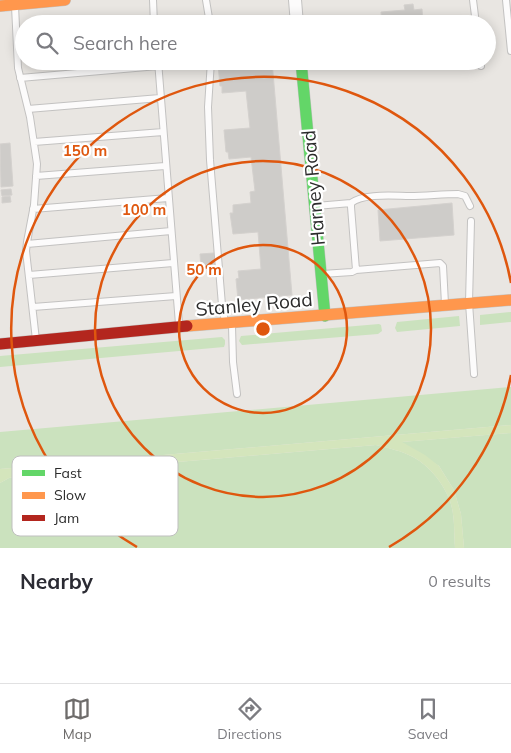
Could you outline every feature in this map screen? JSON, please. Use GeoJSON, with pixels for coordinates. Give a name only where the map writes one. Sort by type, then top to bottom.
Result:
{"type":"FeatureCollection","features":[{"type":"Feature","properties":{"kind":"street"},"geometry":{"type":"LineString","coordinates":[[0,6],[66,0]]}},
{"type":"Feature","properties":{"kind":"street"},"geometry":{"type":"LineString","coordinates":[[295,0],[296,15]]}},
{"type":"Feature","properties":{"kind":"street","name":"Harney Road"},"geometry":{"type":"LineString","coordinates":[[302,70],[324,316]]}},
{"type":"Feature","properties":{"kind":"street","name":"Stanley Road"},"geometry":{"type":"LineString","coordinates":[[0,344],[179,327],[511,300]]}},
{"type":"Feature","properties":{"kind":"lane"},"geometry":{"type":"LineString","coordinates":[[153,0],[154,15]]}},
{"type":"Feature","properties":{"kind":"lane"},"geometry":{"type":"LineString","coordinates":[[206,0],[208,15]]}},
{"type":"Feature","properties":{"kind":"lane"},"geometry":{"type":"LineString","coordinates":[[473,0],[475,15]]}},
{"type":"Feature","properties":{"kind":"lane"},"geometry":{"type":"LineString","coordinates":[[506,0],[511,51]]}},
{"type":"Feature","properties":{"kind":"lane"},"geometry":{"type":"LineString","coordinates":[[15,5],[16,15]]}},
{"type":"Feature","properties":{"kind":"lane"},"geometry":{"type":"LineString","coordinates":[[18,70],[28,109],[37,164],[33,210],[26,252],[36,341]]}},
{"type":"Feature","properties":{"kind":"lane"},"geometry":{"type":"LineString","coordinates":[[20,78],[99,70]]}},
{"type":"Feature","properties":{"kind":"lane"},"geometry":{"type":"LineString","coordinates":[[158,70],[179,327]]}},
{"type":"Feature","properties":{"kind":"lane"},"geometry":{"type":"LineString","coordinates":[[210,70],[208,107],[210,160],[220,287],[228,324],[237,394]]}},
{"type":"Feature","properties":{"kind":"lane"},"geometry":{"type":"LineString","coordinates":[[28,109],[160,98]]}},
{"type":"Feature","properties":{"kind":"lane"},"geometry":{"type":"LineString","coordinates":[[34,142],[163,132]]}},
{"type":"Feature","properties":{"kind":"lane"},"geometry":{"type":"LineString","coordinates":[[36,176],[165,166]]}},
{"type":"Feature","properties":{"kind":"lane"},"geometry":{"type":"LineString","coordinates":[[314,206],[351,203],[360,198],[391,195],[458,194],[465,196],[470,206]]}},
{"type":"Feature","properties":{"kind":"lane"},"geometry":{"type":"LineString","coordinates":[[33,210],[168,198]]}},
{"type":"Feature","properties":{"kind":"lane"},"geometry":{"type":"LineString","coordinates":[[351,203],[356,270]]}},
{"type":"Feature","properties":{"kind":"lane"},"geometry":{"type":"LineString","coordinates":[[471,221],[470,303],[474,374]]}},
{"type":"Feature","properties":{"kind":"lane"},"geometry":{"type":"LineString","coordinates":[[27,244],[171,231]]}},
{"type":"Feature","properties":{"kind":"lane"},"geometry":{"type":"LineString","coordinates":[[321,274],[440,263],[443,266],[445,305]]}},
{"type":"Feature","properties":{"kind":"lane"},"geometry":{"type":"LineString","coordinates":[[29,275],[173,264]]}},
{"type":"Feature","properties":{"kind":"lane"},"geometry":{"type":"LineString","coordinates":[[33,307],[176,296]]}},
{"type":"Feature","properties":{"kind":"green space"},"geometry":{"type":"Polygon","coordinates":[[[511,312],[511,322],[480,325],[480,315],[511,312]]]}},
{"type":"Feature","properties":{"kind":"green space"},"geometry":{"type":"Polygon","coordinates":[[[459,316],[460,326],[397,332],[395,328],[397,322],[459,316]]]}},
{"type":"Feature","properties":{"kind":"green space"},"geometry":{"type":"Polygon","coordinates":[[[379,324],[382,331],[378,334],[242,345],[239,341],[241,336],[379,324]]]}},
{"type":"Feature","properties":{"kind":"green space"},"geometry":{"type":"Polygon","coordinates":[[[222,337],[225,340],[224,347],[0,367],[0,356],[222,337]]]}},
{"type":"Feature","properties":{"kind":"green space"},"geometry":{"type":"Polygon","coordinates":[[[511,387],[511,425],[151,456],[12,456],[12,468],[0,469],[0,432],[511,387]]]}},
{"type":"Feature","properties":{"kind":"green space"},"geometry":{"type":"Polygon","coordinates":[[[511,425],[511,433],[402,442],[425,455],[439,466],[454,490],[461,514],[464,548],[455,548],[452,506],[444,488],[425,465],[400,451],[376,445],[178,462],[178,456],[151,456],[511,425]]]}},
{"type":"Feature","properties":{"kind":"green space"},"geometry":{"type":"Polygon","coordinates":[[[511,433],[511,548],[464,548],[461,514],[454,490],[439,466],[401,442],[511,433]]]}},
{"type":"Feature","properties":{"kind":"green space"},"geometry":{"type":"Polygon","coordinates":[[[376,445],[400,451],[425,465],[444,488],[452,506],[455,548],[0,548],[0,483],[12,477],[12,536],[178,536],[178,462],[376,445]]]}},
{"type":"Feature","properties":{"kind":"green space"},"geometry":{"type":"Polygon","coordinates":[[[12,468],[12,477],[0,483],[0,469],[12,468]]]}},
{"type":"Feature","properties":{"kind":"building"},"geometry":{"type":"Polygon","coordinates":[[[413,4],[414,10],[422,9],[422,15],[381,15],[381,12],[405,10],[404,5],[413,4]]]}},
{"type":"Feature","properties":{"kind":"building"},"geometry":{"type":"Polygon","coordinates":[[[219,70],[273,70],[292,295],[238,300],[236,279],[239,278],[238,271],[261,269],[258,232],[233,234],[230,213],[233,213],[233,205],[251,203],[250,192],[255,191],[251,157],[229,159],[228,152],[226,152],[224,130],[250,128],[246,91],[222,93],[222,86],[220,86],[219,70]]]}},
{"type":"Feature","properties":{"kind":"building"},"geometry":{"type":"Polygon","coordinates":[[[10,143],[13,186],[1,187],[0,144],[10,143]]]}},
{"type":"Feature","properties":{"kind":"building"},"geometry":{"type":"Polygon","coordinates":[[[11,189],[12,195],[2,196],[1,190],[11,189]]]}},
{"type":"Feature","properties":{"kind":"building"},"geometry":{"type":"Polygon","coordinates":[[[10,196],[11,202],[2,203],[2,197],[10,196]]]}},
{"type":"Feature","properties":{"kind":"building"},"geometry":{"type":"Polygon","coordinates":[[[452,203],[454,235],[380,241],[378,210],[452,203]]]}},
{"type":"Feature","properties":{"kind":"building"},"geometry":{"type":"Polygon","coordinates":[[[214,253],[215,267],[201,269],[200,254],[214,253]]]}},
{"type":"Feature","properties":{"kind":"traffic: fast"},"geometry":{"type":"LineString","coordinates":[[302,70],[325,316]]}},
{"type":"Feature","properties":{"kind":"traffic: slow"},"geometry":{"type":"LineString","coordinates":[[0,6],[65,0]]}},
{"type":"Feature","properties":{"kind":"traffic: slow"},"geometry":{"type":"LineString","coordinates":[[187,326],[511,300]]}},
{"type":"Feature","properties":{"kind":"traffic: jam"},"geometry":{"type":"LineString","coordinates":[[0,344],[187,326]]}}]}
